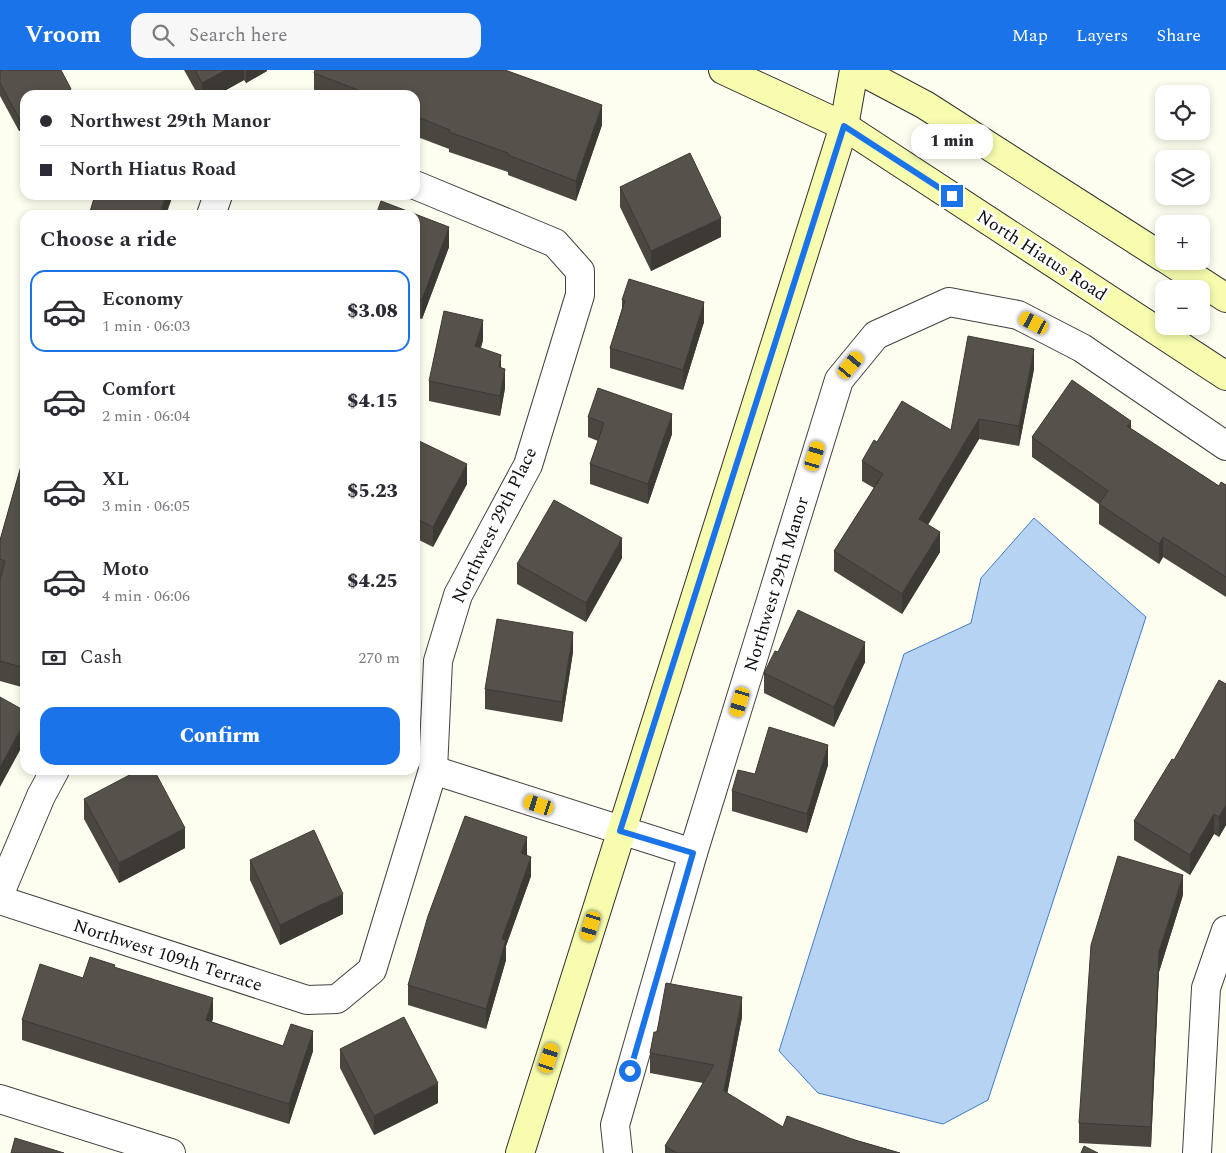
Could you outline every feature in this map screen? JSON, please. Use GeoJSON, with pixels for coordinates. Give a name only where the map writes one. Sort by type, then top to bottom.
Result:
{"type":"FeatureCollection","features":[{"type":"Feature","properties":{"kind":"street","name":"North Hiatus Road"},"geometry":{"type":"LineString","coordinates":[[723,70],[844,126],[1226,376]]}},
{"type":"Feature","properties":{"kind":"street"},"geometry":{"type":"LineString","coordinates":[[520,1153],[620,831],[844,126],[854,70]]}},
{"type":"Feature","properties":{"kind":"street"},"geometry":{"type":"LineString","coordinates":[[859,70],[925,104],[1155,252]]}},
{"type":"Feature","properties":{"kind":"street","name":"Northwest 29th Place"},"geometry":{"type":"LineString","coordinates":[[337,999],[372,970],[433,770],[438,661],[458,595],[528,465],[580,295],[580,270],[554,243],[420,186]]}},
{"type":"Feature","properties":{"kind":"street"},"geometry":{"type":"LineString","coordinates":[[1183,270],[1226,298]]}},
{"type":"Feature","properties":{"kind":"street","name":"Northwest 29th Manor"},"geometry":{"type":"LineString","coordinates":[[618,1153],[615,1125],[693,853],[839,380],[876,334],[949,302],[1018,315],[1082,348],[1226,446]]}},
{"type":"Feature","properties":{"kind":"street"},"geometry":{"type":"LineString","coordinates":[[433,770],[693,853]]}},
{"type":"Feature","properties":{"kind":"street"},"geometry":{"type":"LineString","coordinates":[[0,893],[41,796],[52,775]]}},
{"type":"Feature","properties":{"kind":"street","name":"Northwest 109th Terrace"},"geometry":{"type":"LineString","coordinates":[[0,900],[307,1000],[337,999]]}},
{"type":"Feature","properties":{"kind":"street"},"geometry":{"type":"LineString","coordinates":[[1197,1153],[1206,988],[1226,930]]}},
{"type":"Feature","properties":{"kind":"street"},"geometry":{"type":"LineString","coordinates":[[0,1099],[171,1153]]}},
{"type":"Feature","properties":{"kind":"water"},"geometry":{"type":"Polygon","coordinates":[[[1034,518],[1146,617],[988,1100],[943,1124],[818,1093],[779,1051],[904,654],[971,623],[981,578],[1034,518]]]}},
{"type":"Feature","properties":{"kind":"building"},"geometry":{"type":"Polygon","coordinates":[[[0,70],[61,70],[71,89],[20,90],[19,118],[0,83],[0,70]]]}},
{"type":"Feature","properties":{"kind":"building"},"geometry":{"type":"Polygon","coordinates":[[[195,70],[226,70],[202,83],[195,70]]]}},
{"type":"Feature","properties":{"kind":"building"},"geometry":{"type":"Polygon","coordinates":[[[315,70],[505,70],[602,105],[576,181],[508,155],[508,153],[449,132],[450,130],[420,118],[420,90],[358,90],[314,73],[315,70]]]}},
{"type":"Feature","properties":{"kind":"building"},"geometry":{"type":"Polygon","coordinates":[[[690,153],[721,218],[651,251],[620,187],[690,153]]]}},
{"type":"Feature","properties":{"kind":"building"},"geometry":{"type":"Polygon","coordinates":[[[94,200],[164,200],[160,210],[90,210],[94,200]]]}},
{"type":"Feature","properties":{"kind":"building"},"geometry":{"type":"Polygon","coordinates":[[[381,201],[405,210],[378,210],[381,201]]]}},
{"type":"Feature","properties":{"kind":"building"},"geometry":{"type":"Polygon","coordinates":[[[420,216],[449,227],[422,300],[420,299],[420,216]]]}},
{"type":"Feature","properties":{"kind":"building"},"geometry":{"type":"Polygon","coordinates":[[[629,279],[704,302],[683,370],[610,348],[625,301],[622,300],[629,279]]]}},
{"type":"Feature","properties":{"kind":"building"},"geometry":{"type":"Polygon","coordinates":[[[444,311],[483,320],[475,346],[501,355],[499,367],[505,369],[500,396],[429,381],[444,311]]]}},
{"type":"Feature","properties":{"kind":"building"},"geometry":{"type":"Polygon","coordinates":[[[968,336],[1034,349],[1019,426],[979,419],[919,519],[940,532],[902,594],[834,551],[883,474],[862,461],[874,440],[877,442],[902,401],[951,430],[968,336]]]}},
{"type":"Feature","properties":{"kind":"building"},"geometry":{"type":"Polygon","coordinates":[[[1072,380],[1131,421],[1127,426],[1219,486],[1221,482],[1226,485],[1226,577],[1163,537],[1159,544],[1099,504],[1108,491],[1032,437],[1072,380]]]}},
{"type":"Feature","properties":{"kind":"building"},"geometry":{"type":"Polygon","coordinates":[[[598,388],[672,414],[648,484],[590,464],[604,423],[588,417],[598,388]]]}},
{"type":"Feature","properties":{"kind":"building"},"geometry":{"type":"Polygon","coordinates":[[[420,441],[467,464],[433,527],[420,520],[420,441]]]}},
{"type":"Feature","properties":{"kind":"building"},"geometry":{"type":"Polygon","coordinates":[[[20,470],[20,667],[0,661],[0,580],[5,561],[0,559],[0,540],[20,470]]]}},
{"type":"Feature","properties":{"kind":"building"},"geometry":{"type":"Polygon","coordinates":[[[554,500],[622,538],[586,603],[517,564],[554,500]]]}},
{"type":"Feature","properties":{"kind":"building"},"geometry":{"type":"Polygon","coordinates":[[[798,610],[865,642],[834,707],[764,673],[775,651],[778,652],[798,610]]]}},
{"type":"Feature","properties":{"kind":"building"},"geometry":{"type":"Polygon","coordinates":[[[497,619],[573,632],[562,702],[485,689],[497,619]]]}},
{"type":"Feature","properties":{"kind":"building"},"geometry":{"type":"Polygon","coordinates":[[[1219,680],[1226,684],[1226,805],[1219,817],[1214,814],[1190,855],[1134,821],[1172,759],[1174,760],[1219,680]]]}},
{"type":"Feature","properties":{"kind":"building"},"geometry":{"type":"Polygon","coordinates":[[[0,697],[20,708],[20,730],[0,767],[0,697]]]}},
{"type":"Feature","properties":{"kind":"building"},"geometry":{"type":"Polygon","coordinates":[[[769,727],[828,745],[807,814],[732,791],[738,770],[755,774],[769,727]]]}},
{"type":"Feature","properties":{"kind":"building"},"geometry":{"type":"Polygon","coordinates":[[[130,775],[157,775],[185,828],[119,863],[84,799],[130,775]]]}},
{"type":"Feature","properties":{"kind":"building"},"geometry":{"type":"Polygon","coordinates":[[[465,816],[527,837],[521,853],[531,857],[502,939],[506,940],[486,1009],[408,985],[428,916],[465,816]]]}},
{"type":"Feature","properties":{"kind":"building"},"geometry":{"type":"Polygon","coordinates":[[[314,830],[343,894],[280,925],[250,860],[314,830]]]}},
{"type":"Feature","properties":{"kind":"building"},"geometry":{"type":"Polygon","coordinates":[[[1118,856],[1183,875],[1159,952],[1151,1127],[1079,1123],[1091,945],[1118,856]]]}},
{"type":"Feature","properties":{"kind":"building"},"geometry":{"type":"Polygon","coordinates":[[[90,957],[115,965],[114,967],[213,998],[206,1020],[283,1046],[291,1024],[313,1031],[289,1104],[22,1020],[40,964],[83,978],[90,957]]]}},
{"type":"Feature","properties":{"kind":"building"},"geometry":{"type":"Polygon","coordinates":[[[666,983],[742,997],[724,1091],[783,1127],[787,1116],[855,1140],[900,1153],[677,1153],[665,1146],[714,1065],[650,1053],[654,1032],[657,1032],[666,983]]]}},
{"type":"Feature","properties":{"kind":"building"},"geometry":{"type":"Polygon","coordinates":[[[404,1017],[438,1083],[374,1116],[340,1049],[404,1017]]]}},
{"type":"Feature","properties":{"kind":"building"},"geometry":{"type":"Polygon","coordinates":[[[15,1138],[64,1153],[11,1153],[15,1138]]]}},
{"type":"Feature","properties":{"kind":"building"},"geometry":{"type":"Polygon","coordinates":[[[1084,1146],[1098,1153],[1081,1153],[1084,1146]]]}},
{"type":"Feature","properties":{"kind":"route"},"geometry":{"type":"LineString","coordinates":[[630,1071],[693,853],[620,831],[844,126],[952,196]]}}]}
